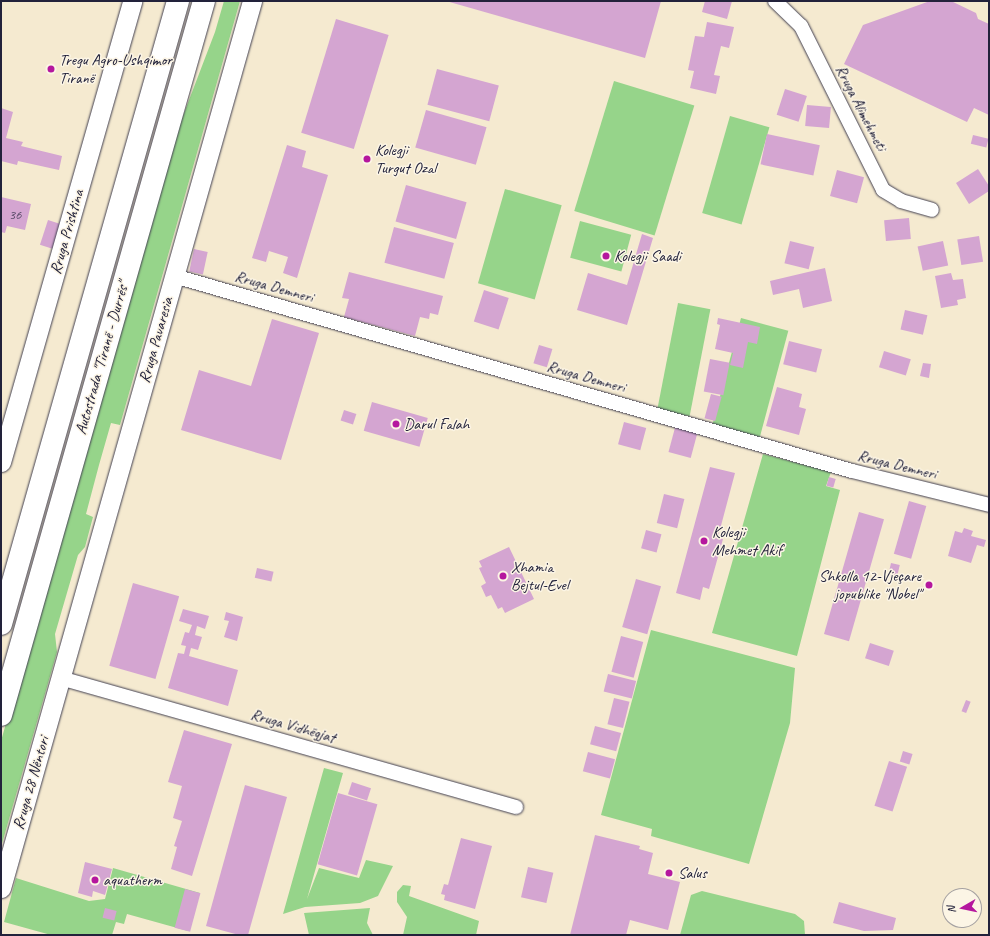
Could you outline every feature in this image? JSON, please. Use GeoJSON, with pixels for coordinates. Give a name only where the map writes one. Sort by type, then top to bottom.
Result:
{"type":"FeatureCollection","features":[{"type":"Feature","properties":{"kind":"highway","name":"Autostrada \"Tiranë - Durrës\""},"geometry":{"type":"LineString","coordinates":[[1,624],[178,1]]}},
{"type":"Feature","properties":{"kind":"highway","name":"Autostrada \"Tiranë - Durrës\""},"geometry":{"type":"LineString","coordinates":[[1,715],[204,1]]}},
{"type":"Feature","properties":{"kind":"main road","name":"Rruga Prishtina"},"geometry":{"type":"LineString","coordinates":[[1,462],[132,1]]}},
{"type":"Feature","properties":{"kind":"main road","name":"Rruga Pavaresia"},"geometry":{"type":"LineString","coordinates":[[60,678],[252,1]]}},
{"type":"Feature","properties":{"kind":"main road","name":"Rruga 28 Nëntori"},"geometry":{"type":"LineString","coordinates":[[1,888],[60,678]]}},
{"type":"Feature","properties":{"kind":"street","name":"Rruga Alimehmeti"},"geometry":{"type":"LineString","coordinates":[[775,1],[801,26],[883,190],[901,201],[932,210]]}},
{"type":"Feature","properties":{"kind":"street","name":"Rruga Demneri"},"geometry":{"type":"LineString","coordinates":[[174,276],[852,471],[989,505]]}},
{"type":"Feature","properties":{"kind":"street","name":"Rruga Vidhëgjat"},"geometry":{"type":"LineString","coordinates":[[60,678],[516,807]]}},
{"type":"Feature","properties":{"kind":"green space"},"geometry":{"type":"Polygon","coordinates":[[[224,1],[240,1],[120,425],[111,423],[99,465],[86,514],[93,517],[85,547],[78,555],[55,634],[57,652],[1,847],[1,741],[163,168],[215,32],[224,1]]]}},
{"type":"Feature","properties":{"kind":"green space"},"geometry":{"type":"Polygon","coordinates":[[[614,81],[694,106],[655,236],[574,211],[614,81]]]}},
{"type":"Feature","properties":{"kind":"green space"},"geometry":{"type":"Polygon","coordinates":[[[730,116],[769,127],[742,224],[702,213],[730,116]]]}},
{"type":"Feature","properties":{"kind":"green space"},"geometry":{"type":"Polygon","coordinates":[[[505,189],[562,205],[535,299],[478,283],[505,189]]]}},
{"type":"Feature","properties":{"kind":"green space"},"geometry":{"type":"Polygon","coordinates":[[[580,221],[631,235],[621,271],[570,258],[580,221]]]}},
{"type":"Feature","properties":{"kind":"green space"},"geometry":{"type":"Polygon","coordinates":[[[678,303],[710,309],[690,416],[657,410],[678,303]]]}},
{"type":"Feature","properties":{"kind":"green space"},"geometry":{"type":"Polygon","coordinates":[[[741,318],[788,331],[760,437],[713,424],[741,318]]]}},
{"type":"Feature","properties":{"kind":"green space"},"geometry":{"type":"Polygon","coordinates":[[[763,454],[831,472],[826,486],[840,490],[797,656],[712,633],[763,454]]]}},
{"type":"Feature","properties":{"kind":"green space"},"geometry":{"type":"Polygon","coordinates":[[[651,630],[795,668],[790,723],[749,864],[651,836],[652,829],[601,815],[651,630]]]}},
{"type":"Feature","properties":{"kind":"green space"},"geometry":{"type":"Polygon","coordinates":[[[324,768],[343,773],[307,899],[319,868],[359,878],[366,860],[393,866],[378,896],[360,903],[305,907],[283,914],[324,768]]]}},
{"type":"Feature","properties":{"kind":"green space"},"geometry":{"type":"Polygon","coordinates":[[[113,868],[200,893],[188,931],[127,914],[124,924],[116,922],[112,935],[51,935],[4,922],[16,878],[89,901],[105,899],[113,868]]]}},
{"type":"Feature","properties":{"kind":"green space"},"geometry":{"type":"Polygon","coordinates":[[[403,885],[411,886],[409,896],[479,921],[476,935],[403,935],[407,917],[397,902],[397,892],[403,885]]]}},
{"type":"Feature","properties":{"kind":"green space"},"geometry":{"type":"Polygon","coordinates":[[[702,891],[795,914],[804,921],[805,935],[680,935],[691,895],[702,891]]]}},
{"type":"Feature","properties":{"kind":"green space"},"geometry":{"type":"Polygon","coordinates":[[[370,908],[367,923],[373,935],[309,935],[304,913],[370,908]]]}},
{"type":"Feature","properties":{"kind":"building"},"geometry":{"type":"Polygon","coordinates":[[[446,1],[661,1],[645,58],[446,1]]]}},
{"type":"Feature","properties":{"kind":"building"},"geometry":{"type":"Polygon","coordinates":[[[705,1],[732,1],[727,19],[702,12],[705,1]]]}},
{"type":"Feature","properties":{"kind":"building"},"geometry":{"type":"Polygon","coordinates":[[[930,1],[951,1],[976,13],[978,19],[989,24],[989,115],[974,108],[967,122],[844,64],[863,25],[930,1]]]}},
{"type":"Feature","properties":{"kind":"building"},"geometry":{"type":"Polygon","coordinates":[[[336,19],[389,35],[354,149],[301,133],[336,19]]]}},
{"type":"Feature","properties":{"kind":"building"},"geometry":{"type":"Polygon","coordinates":[[[707,22],[734,27],[729,48],[721,46],[714,75],[720,76],[716,94],[690,88],[694,71],[688,70],[695,36],[704,37],[707,22]]]}},
{"type":"Feature","properties":{"kind":"building"},"geometry":{"type":"Polygon","coordinates":[[[437,69],[499,86],[489,121],[427,105],[437,69]]]}},
{"type":"Feature","properties":{"kind":"building"},"geometry":{"type":"Polygon","coordinates":[[[785,89],[807,96],[799,122],[777,115],[785,89]]]}},
{"type":"Feature","properties":{"kind":"building"},"geometry":{"type":"Polygon","coordinates":[[[807,105],[831,107],[829,128],[805,126],[807,105]]]}},
{"type":"Feature","properties":{"kind":"building"},"geometry":{"type":"Polygon","coordinates":[[[1,108],[13,112],[6,138],[23,142],[21,146],[62,156],[59,170],[18,161],[17,165],[1,161],[1,108]]]}},
{"type":"Feature","properties":{"kind":"building"},"geometry":{"type":"Polygon","coordinates":[[[426,110],[487,127],[476,165],[415,147],[426,110]]]}},
{"type":"Feature","properties":{"kind":"building"},"geometry":{"type":"Polygon","coordinates":[[[767,134],[820,145],[813,176],[761,164],[767,134]]]}},
{"type":"Feature","properties":{"kind":"building"},"geometry":{"type":"Polygon","coordinates":[[[973,135],[989,139],[986,148],[971,144],[973,135]]]}},
{"type":"Feature","properties":{"kind":"building"},"geometry":{"type":"Polygon","coordinates":[[[287,145],[306,151],[302,167],[328,175],[297,278],[283,273],[288,257],[269,251],[266,262],[252,258],[287,145]]]}},
{"type":"Feature","properties":{"kind":"building"},"geometry":{"type":"Polygon","coordinates":[[[978,169],[989,186],[989,191],[969,204],[956,183],[978,169]]]}},
{"type":"Feature","properties":{"kind":"building"},"geometry":{"type":"Polygon","coordinates":[[[837,170],[864,177],[857,203],[830,196],[837,170]]]}},
{"type":"Feature","properties":{"kind":"building"},"geometry":{"type":"Polygon","coordinates":[[[406,185],[467,202],[456,239],[396,222],[406,185]]]}},
{"type":"Feature","properties":{"kind":"building"},"geometry":{"type":"Polygon","coordinates":[[[1,197],[31,204],[25,230],[7,226],[5,233],[1,232],[1,197]]]}},
{"type":"Feature","properties":{"kind":"building"},"geometry":{"type":"Polygon","coordinates":[[[909,218],[911,239],[886,241],[884,220],[909,218]]]}},
{"type":"Feature","properties":{"kind":"building"},"geometry":{"type":"Polygon","coordinates":[[[48,220],[60,224],[52,249],[40,245],[48,220]]]}},
{"type":"Feature","properties":{"kind":"building"},"geometry":{"type":"Polygon","coordinates":[[[394,227],[454,243],[444,279],[384,263],[394,227]]]}},
{"type":"Feature","properties":{"kind":"building"},"geometry":{"type":"Polygon","coordinates":[[[642,234],[653,238],[627,325],[577,310],[588,273],[627,285],[642,234]]]}},
{"type":"Feature","properties":{"kind":"building"},"geometry":{"type":"Polygon","coordinates":[[[979,236],[983,262],[961,265],[957,239],[979,236]]]}},
{"type":"Feature","properties":{"kind":"building"},"geometry":{"type":"Polygon","coordinates":[[[790,241],[814,247],[809,269],[784,263],[790,241]]]}},
{"type":"Feature","properties":{"kind":"building"},"geometry":{"type":"Polygon","coordinates":[[[943,241],[948,265],[923,271],[918,246],[943,241]]]}},
{"type":"Feature","properties":{"kind":"building"},"geometry":{"type":"Polygon","coordinates":[[[194,249],[208,252],[203,274],[189,271],[194,249]]]}},
{"type":"Feature","properties":{"kind":"building"},"geometry":{"type":"Polygon","coordinates":[[[825,268],[832,301],[803,308],[799,289],[773,295],[770,281],[825,268]]]}},
{"type":"Feature","properties":{"kind":"building"},"geometry":{"type":"Polygon","coordinates":[[[349,272],[443,296],[438,315],[430,313],[429,319],[420,317],[415,336],[344,317],[349,299],[342,298],[349,272]]]}},
{"type":"Feature","properties":{"kind":"building"},"geometry":{"type":"Polygon","coordinates":[[[951,273],[953,280],[963,279],[966,298],[957,300],[958,305],[941,308],[935,276],[951,273]]]}},
{"type":"Feature","properties":{"kind":"building"},"geometry":{"type":"Polygon","coordinates":[[[484,290],[509,298],[499,329],[474,321],[484,290]]]}},
{"type":"Feature","properties":{"kind":"building"},"geometry":{"type":"Polygon","coordinates":[[[905,310],[927,315],[923,335],[901,329],[905,310]]]}},
{"type":"Feature","properties":{"kind":"building"},"geometry":{"type":"Polygon","coordinates":[[[718,318],[760,327],[757,344],[748,342],[743,368],[730,365],[733,353],[715,349],[720,325],[717,324],[718,318]]]}},
{"type":"Feature","properties":{"kind":"building"},"geometry":{"type":"Polygon","coordinates":[[[272,319],[319,333],[281,460],[181,430],[199,370],[251,386],[272,319]]]}},
{"type":"Feature","properties":{"kind":"building"},"geometry":{"type":"Polygon","coordinates":[[[789,341],[822,349],[816,373],[783,364],[789,341]]]}},
{"type":"Feature","properties":{"kind":"building"},"geometry":{"type":"Polygon","coordinates":[[[539,345],[552,349],[547,367],[533,363],[539,345]]]}},
{"type":"Feature","properties":{"kind":"building"},"geometry":{"type":"Polygon","coordinates":[[[884,351],[911,359],[906,375],[879,367],[884,351]]]}},
{"type":"Feature","properties":{"kind":"building"},"geometry":{"type":"Polygon","coordinates":[[[710,359],[730,363],[723,395],[704,391],[710,359]]]}},
{"type":"Feature","properties":{"kind":"building"},"geometry":{"type":"Polygon","coordinates":[[[923,363],[931,364],[929,378],[920,376],[923,363]]]}},
{"type":"Feature","properties":{"kind":"building"},"geometry":{"type":"Polygon","coordinates":[[[777,387],[802,394],[799,407],[806,409],[799,435],[766,426],[777,387]]]}},
{"type":"Feature","properties":{"kind":"building"},"geometry":{"type":"Polygon","coordinates":[[[711,394],[722,397],[715,421],[705,418],[711,394]]]}},
{"type":"Feature","properties":{"kind":"building","name":"Darul Falah"},"geometry":{"type":"Polygon","coordinates":[[[372,402],[428,418],[419,447],[364,431],[372,402]]]}},
{"type":"Feature","properties":{"kind":"building"},"geometry":{"type":"Polygon","coordinates":[[[344,410],[356,414],[353,424],[341,420],[344,410]]]}},
{"type":"Feature","properties":{"kind":"building"},"geometry":{"type":"Polygon","coordinates":[[[624,422],[646,428],[640,450],[618,444],[624,422]]]}},
{"type":"Feature","properties":{"kind":"building"},"geometry":{"type":"Polygon","coordinates":[[[676,424],[698,430],[691,458],[668,452],[676,424]]]}},
{"type":"Feature","properties":{"kind":"building"},"geometry":{"type":"Polygon","coordinates":[[[710,467],[735,473],[718,537],[723,539],[709,589],[703,587],[700,600],[676,593],[710,467]]]}},
{"type":"Feature","properties":{"kind":"building"},"geometry":{"type":"Polygon","coordinates":[[[829,477],[836,479],[833,488],[827,486],[829,477]]]}},
{"type":"Feature","properties":{"kind":"building"},"geometry":{"type":"Polygon","coordinates":[[[664,494],[684,499],[677,528],[657,523],[664,494]]]}},
{"type":"Feature","properties":{"kind":"building"},"geometry":{"type":"Polygon","coordinates":[[[909,501],[926,506],[911,559],[894,554],[909,501]]]}},
{"type":"Feature","properties":{"kind":"building"},"geometry":{"type":"Polygon","coordinates":[[[859,512],[884,519],[849,641],[824,634],[859,512]]]}},
{"type":"Feature","properties":{"kind":"building"},"geometry":{"type":"Polygon","coordinates":[[[964,528],[973,531],[971,536],[986,540],[984,547],[977,545],[971,563],[948,556],[955,531],[962,533],[964,528]]]}},
{"type":"Feature","properties":{"kind":"building"},"geometry":{"type":"Polygon","coordinates":[[[646,530],[661,534],[657,552],[641,548],[646,530]]]}},
{"type":"Feature","properties":{"kind":"building","name":"Xhamia Bejtul-Evel"},"geometry":{"type":"Polygon","coordinates":[[[509,547],[534,599],[505,613],[502,607],[498,609],[491,595],[486,597],[481,586],[486,583],[479,568],[482,567],[479,561],[509,547]]]}},
{"type":"Feature","properties":{"kind":"building"},"geometry":{"type":"Polygon","coordinates":[[[891,563],[900,565],[897,579],[888,577],[891,563]]]}},
{"type":"Feature","properties":{"kind":"building"},"geometry":{"type":"Polygon","coordinates":[[[257,568],[274,572],[271,582],[255,578],[257,568]]]}},
{"type":"Feature","properties":{"kind":"building"},"geometry":{"type":"Polygon","coordinates":[[[636,579],[661,586],[647,634],[622,627],[636,579]]]}},
{"type":"Feature","properties":{"kind":"building"},"geometry":{"type":"Polygon","coordinates":[[[133,583],[179,596],[155,679],[109,666],[133,583]]]}},
{"type":"Feature","properties":{"kind":"building"},"geometry":{"type":"Polygon","coordinates":[[[183,609],[209,616],[205,629],[197,626],[195,635],[202,637],[198,650],[191,648],[189,656],[238,670],[228,706],[168,688],[178,653],[184,654],[186,646],[181,645],[185,632],[189,633],[192,625],[179,621],[183,609]]]}},
{"type":"Feature","properties":{"kind":"building"},"geometry":{"type":"Polygon","coordinates":[[[226,612],[243,617],[237,641],[224,637],[229,621],[224,620],[226,612]]]}},
{"type":"Feature","properties":{"kind":"building"},"geometry":{"type":"Polygon","coordinates":[[[621,636],[643,642],[634,678],[611,672],[621,636]]]}},
{"type":"Feature","properties":{"kind":"building"},"geometry":{"type":"Polygon","coordinates":[[[870,643],[894,651],[889,666],[865,658],[870,643]]]}},
{"type":"Feature","properties":{"kind":"building"},"geometry":{"type":"Polygon","coordinates":[[[608,674],[636,681],[632,698],[604,691],[608,674]]]}},
{"type":"Feature","properties":{"kind":"building"},"geometry":{"type":"Polygon","coordinates":[[[614,698],[630,702],[623,728],[607,724],[614,698]]]}},
{"type":"Feature","properties":{"kind":"building"},"geometry":{"type":"Polygon","coordinates":[[[966,700],[971,702],[966,713],[962,711],[966,700]]]}},
{"type":"Feature","properties":{"kind":"building"},"geometry":{"type":"Polygon","coordinates":[[[595,726],[621,733],[616,751],[590,744],[595,726]]]}},
{"type":"Feature","properties":{"kind":"building"},"geometry":{"type":"Polygon","coordinates":[[[184,730],[232,744],[192,876],[171,869],[177,847],[174,846],[182,821],[173,818],[182,786],[168,782],[184,730]]]}},
{"type":"Feature","properties":{"kind":"building"},"geometry":{"type":"Polygon","coordinates":[[[903,751],[913,754],[909,764],[900,762],[903,751]]]}},
{"type":"Feature","properties":{"kind":"building"},"geometry":{"type":"Polygon","coordinates":[[[588,752],[615,759],[610,779],[583,771],[588,752]]]}},
{"type":"Feature","properties":{"kind":"building"},"geometry":{"type":"Polygon","coordinates":[[[889,761],[907,767],[893,812],[874,806],[889,761]]]}},
{"type":"Feature","properties":{"kind":"building"},"geometry":{"type":"Polygon","coordinates":[[[352,782],[371,788],[367,801],[348,794],[352,782]]]}},
{"type":"Feature","properties":{"kind":"building"},"geometry":{"type":"Polygon","coordinates":[[[245,785],[287,797],[248,935],[239,935],[206,926],[245,785]]]}},
{"type":"Feature","properties":{"kind":"building"},"geometry":{"type":"Polygon","coordinates":[[[338,793],[377,804],[357,875],[318,864],[338,793]]]}},
{"type":"Feature","properties":{"kind":"building"},"geometry":{"type":"Polygon","coordinates":[[[595,835],[640,846],[639,849],[653,853],[648,874],[680,882],[668,930],[630,920],[626,935],[570,935],[595,835]]]}},
{"type":"Feature","properties":{"kind":"building"},"geometry":{"type":"Polygon","coordinates":[[[461,838],[492,846],[475,909],[444,900],[445,895],[441,894],[444,884],[448,885],[461,838]]]}},
{"type":"Feature","properties":{"kind":"building","name":"aquatherm"},"geometry":{"type":"Polygon","coordinates":[[[85,862],[112,869],[105,895],[93,891],[92,897],[78,893],[85,862]]]}},
{"type":"Feature","properties":{"kind":"building"},"geometry":{"type":"Polygon","coordinates":[[[528,867],[553,873],[546,903],[521,897],[528,867]]]}},
{"type":"Feature","properties":{"kind":"building"},"geometry":{"type":"Polygon","coordinates":[[[185,889],[200,893],[190,932],[175,928],[185,889]]]}},
{"type":"Feature","properties":{"kind":"building"},"geometry":{"type":"Polygon","coordinates":[[[839,902],[896,918],[893,930],[864,931],[833,923],[839,902]]]}},
{"type":"Feature","properties":{"kind":"building"},"geometry":{"type":"Polygon","coordinates":[[[105,908],[117,911],[114,921],[103,918],[105,908]]]}},
{"type":"Feature","properties":{"kind":"place","name":"Tregu Agro-Ushqimor Tiranë"},"geometry":{"type":"Point","coordinates":[51,69]}},
{"type":"Feature","properties":{"kind":"place","name":"Kolegji Turgut Ozal"},"geometry":{"type":"Point","coordinates":[367,159]}},
{"type":"Feature","properties":{"kind":"place","name":"Kolegji Saadi"},"geometry":{"type":"Point","coordinates":[606,256]}},
{"type":"Feature","properties":{"kind":"place","name":"Darul Falah"},"geometry":{"type":"Point","coordinates":[396,424]}},
{"type":"Feature","properties":{"kind":"place","name":"Kolegji Mehmet Akif"},"geometry":{"type":"Point","coordinates":[704,541]}},
{"type":"Feature","properties":{"kind":"place","name":"Xhamia Bejtul-Evel"},"geometry":{"type":"Point","coordinates":[503,576]}},
{"type":"Feature","properties":{"kind":"place","name":"Shkolla 12-Vjeçare jopublike \"Nobel\""},"geometry":{"type":"Point","coordinates":[929,585]}},
{"type":"Feature","properties":{"kind":"place","name":"Salus"},"geometry":{"type":"Point","coordinates":[669,873]}},
{"type":"Feature","properties":{"kind":"place","name":"aquatherm"},"geometry":{"type":"Point","coordinates":[95,880]}}]}
